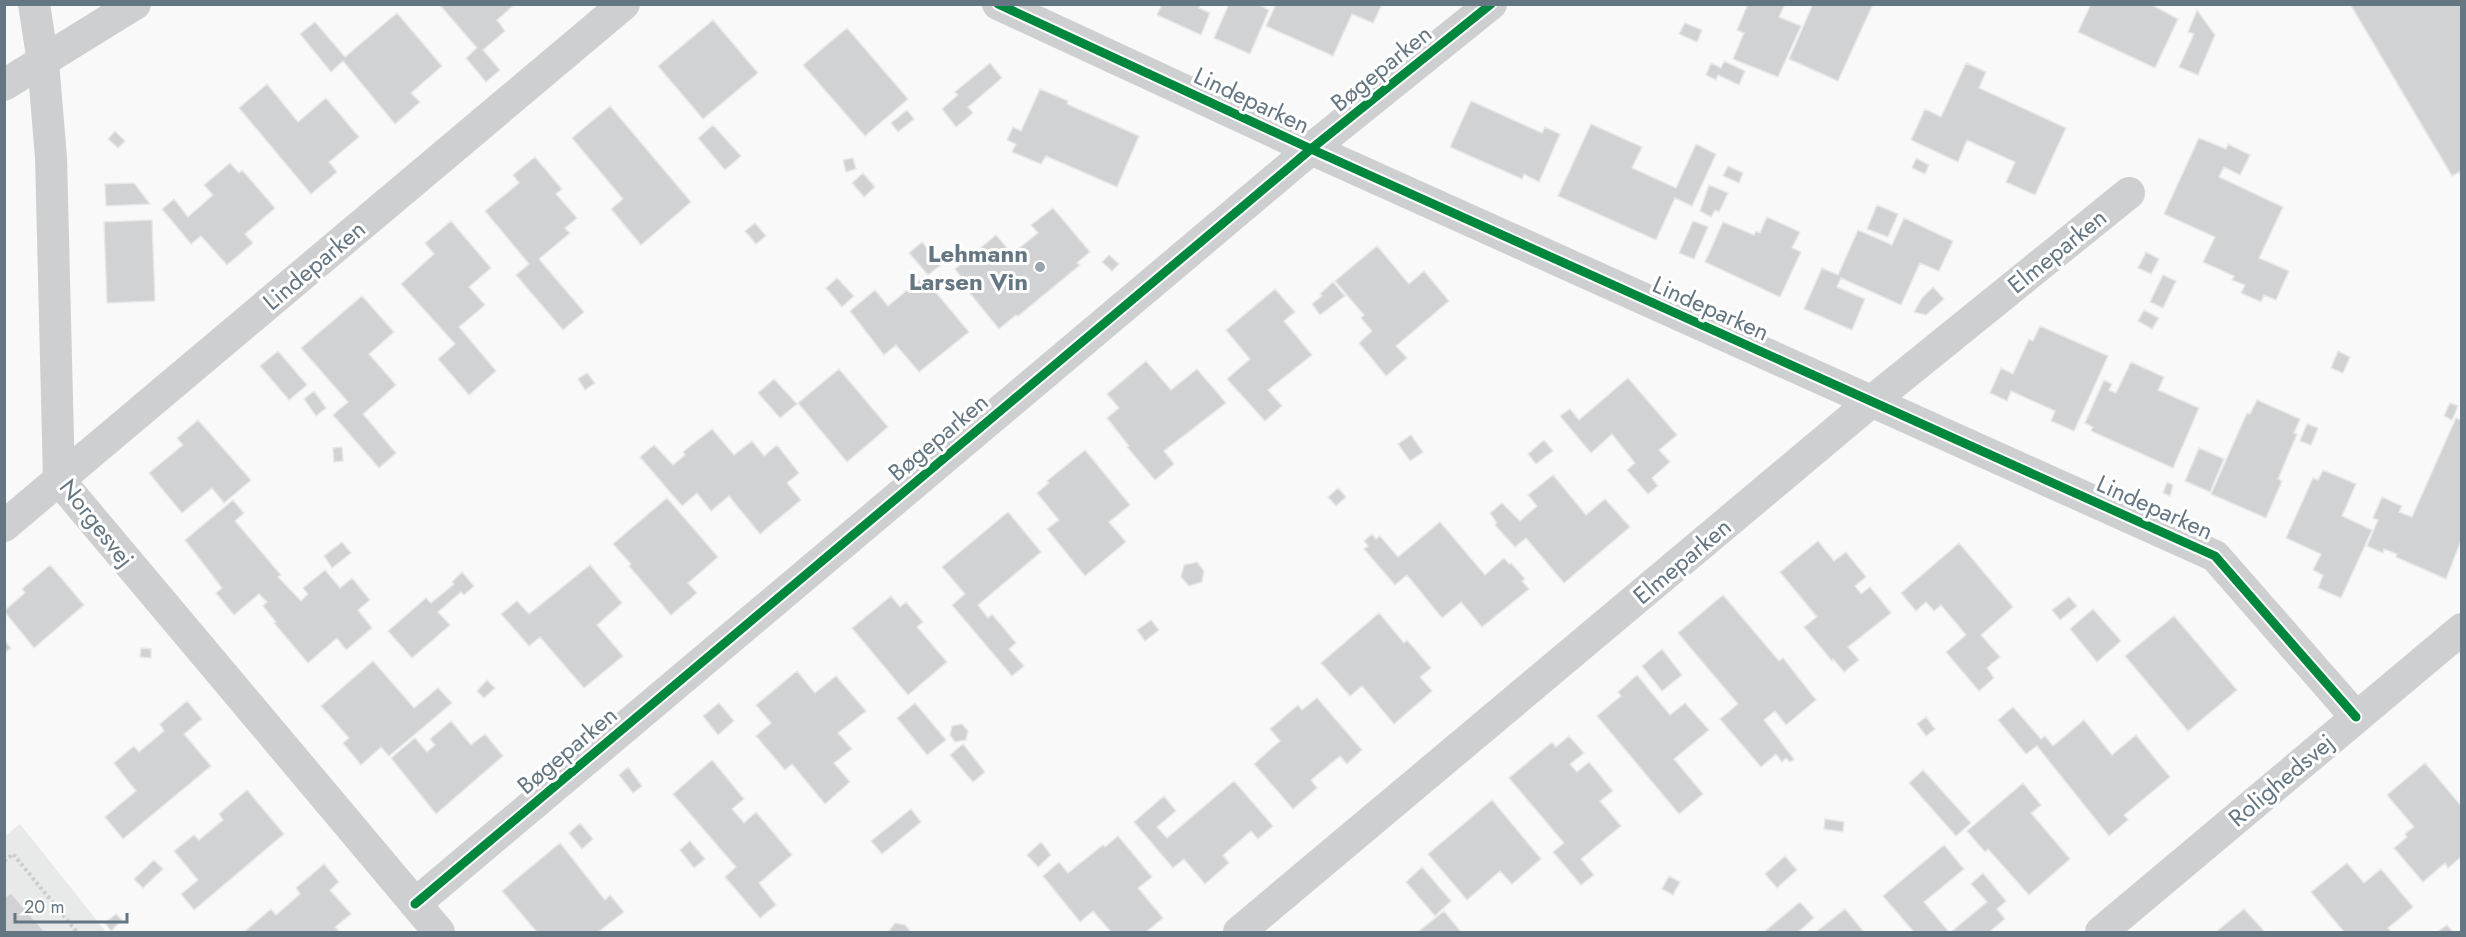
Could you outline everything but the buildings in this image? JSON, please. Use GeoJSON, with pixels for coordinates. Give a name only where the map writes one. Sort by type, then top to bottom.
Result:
{"type":"FeatureCollection","features":[{"type":"Feature","properties":{"kind":"street","name":"Norgesvej"},"geometry":{"type":"LineString","coordinates":[[34,4],[43,62],[51,157],[58,480],[439,933]]}},
{"type":"Feature","properties":{"kind":"street"},"geometry":{"type":"LineString","coordinates":[[4,85],[135,4]]}},
{"type":"Feature","properties":{"kind":"street","name":"Lindeparken"},"geometry":{"type":"LineString","coordinates":[[4,526],[624,4]]}},
{"type":"Feature","properties":{"kind":"street","name":"Lindeparken"},"geometry":{"type":"LineString","coordinates":[[998,4],[1311,149],[2214,556],[2356,717]]}},
{"type":"Feature","properties":{"kind":"street","name":"Bøgeparken"},"geometry":{"type":"LineString","coordinates":[[415,904],[1311,149],[1491,4]]}},
{"type":"Feature","properties":{"kind":"street","name":"Elmeparken"},"geometry":{"type":"LineString","coordinates":[[1239,933],[1872,401],[2129,193]]}},
{"type":"Feature","properties":{"kind":"street","name":"Rolighedsvej"},"geometry":{"type":"LineString","coordinates":[[2100,933],[2462,628]]}},
{"type":"Feature","properties":{"kind":"path"},"geometry":{"type":"LineString","coordinates":[[4,861],[13,854],[77,933]]}},
{"type":"Feature","properties":{"kind":"shaded area"},"geometry":{"type":"Polygon","coordinates":[[[20,824],[106,932],[5,932],[4,837],[20,824]]]}},
{"type":"Feature","properties":{"kind":"cycle path"},"geometry":{"type":"LineString","coordinates":[[998,4],[1311,149],[2215,556],[2356,717]]}},
{"type":"Feature","properties":{"kind":"cycle path"},"geometry":{"type":"LineString","coordinates":[[415,904],[1311,149],[1491,4]]}},
{"type":"Feature","properties":{"kind":"place","name":"Lehmann Larsen Vin"},"geometry":{"type":"Point","coordinates":[1040,267]}}]}
